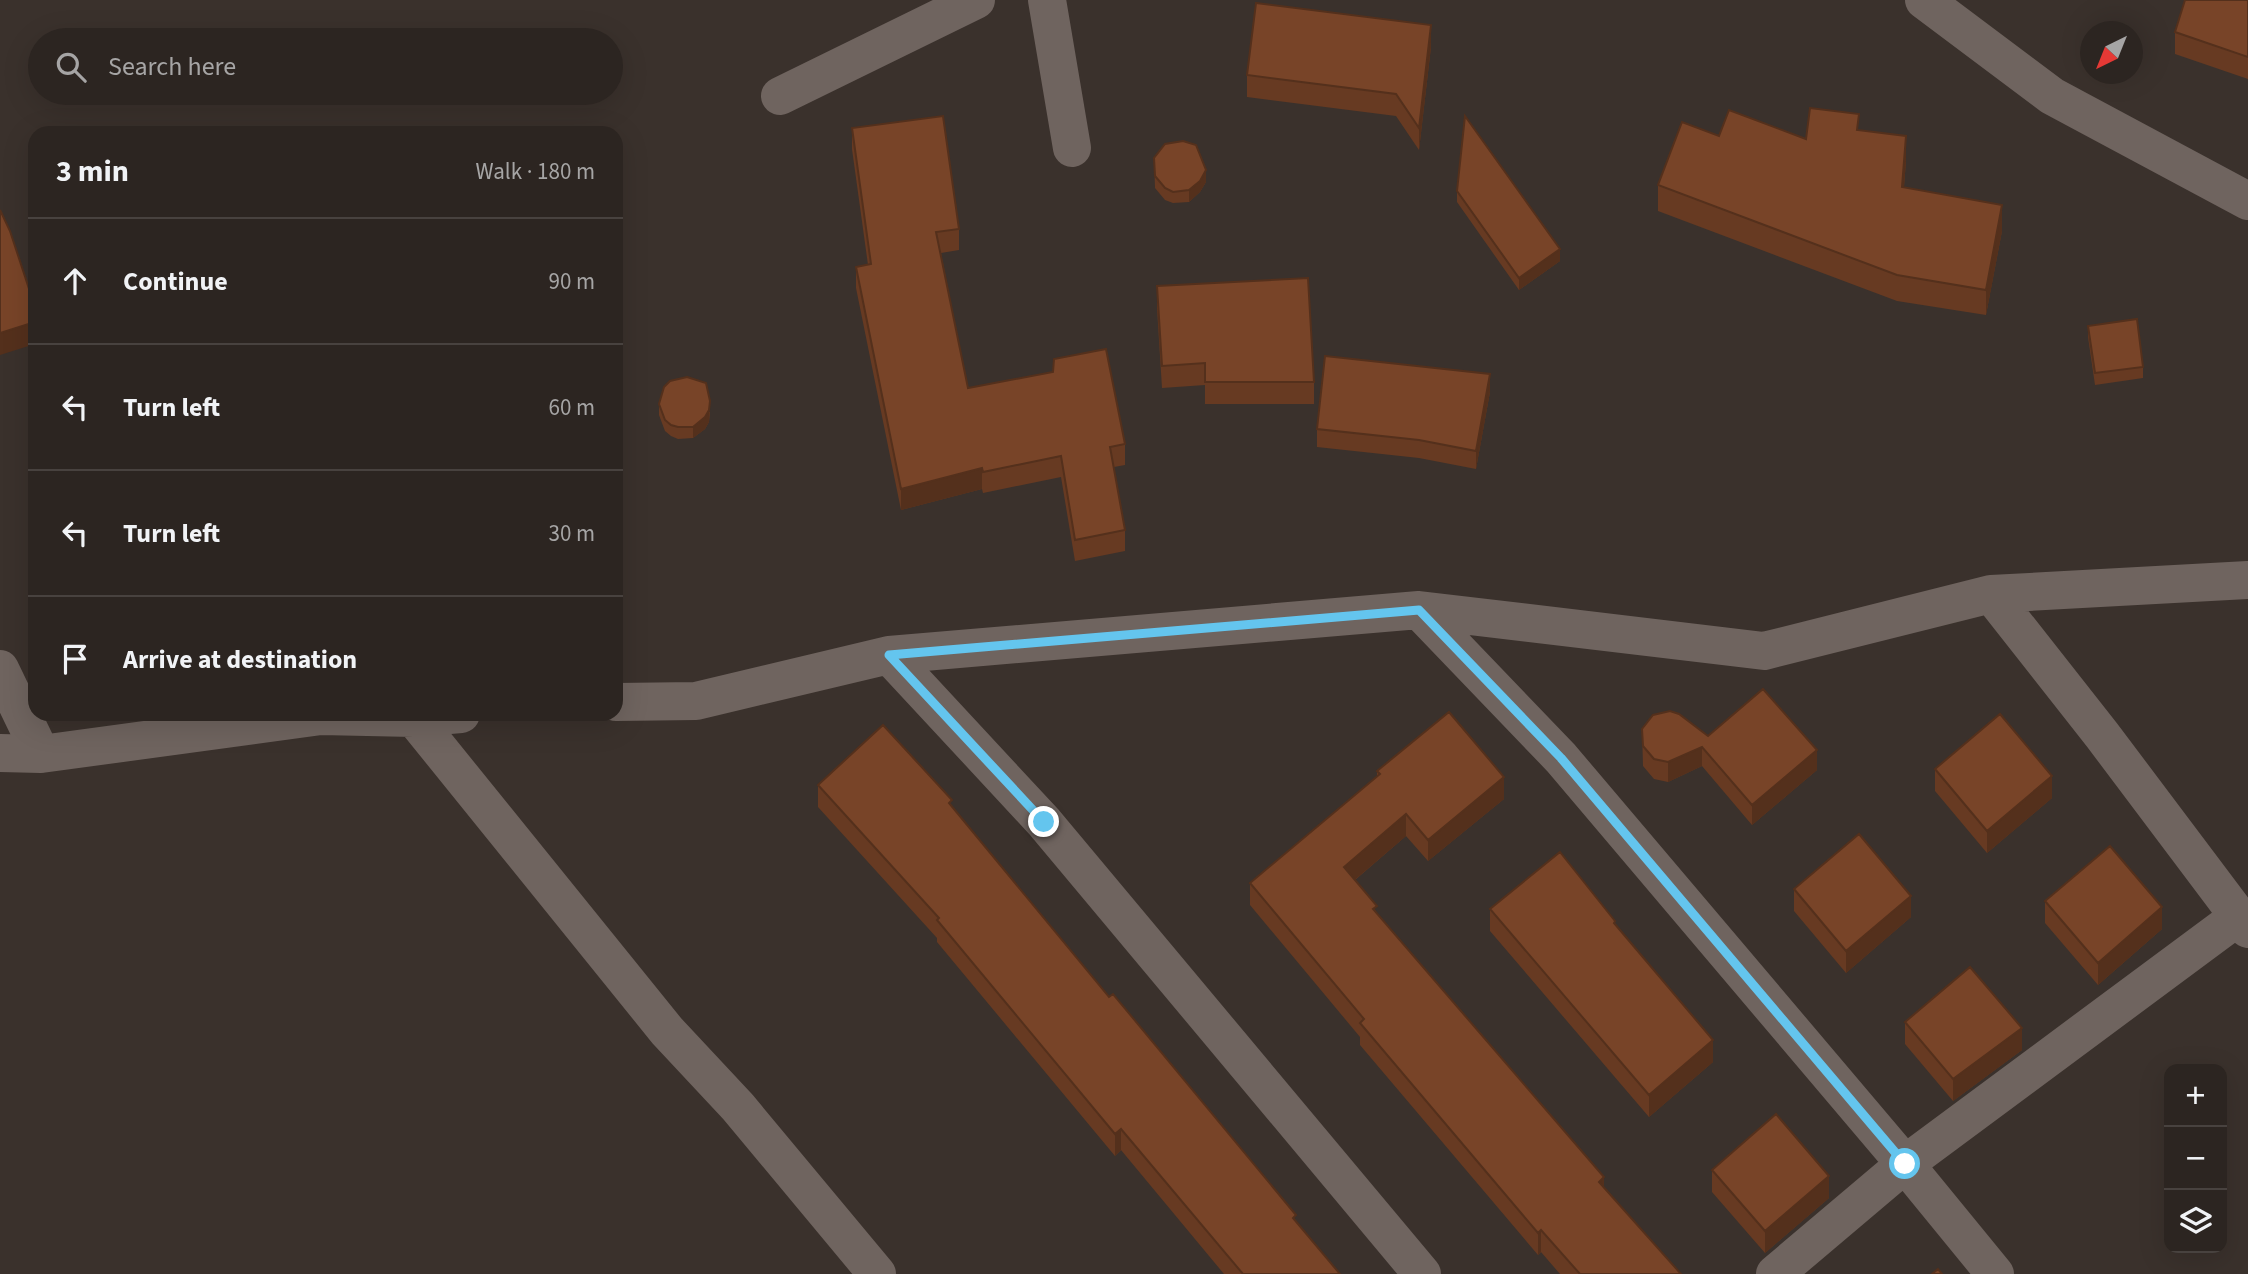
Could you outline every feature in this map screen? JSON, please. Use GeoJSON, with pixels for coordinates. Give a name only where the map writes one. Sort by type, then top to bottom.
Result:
{"type":"FeatureCollection","features":[{"type":"Feature","properties":{"kind":"street"},"geometry":{"type":"LineString","coordinates":[[780,96],[976,0]]}},
{"type":"Feature","properties":{"kind":"street"},"geometry":{"type":"LineString","coordinates":[[1046,0],[1072,148]]}},
{"type":"Feature","properties":{"kind":"street"},"geometry":{"type":"LineString","coordinates":[[1924,0],[2052,96],[2248,201]]}},
{"type":"Feature","properties":{"kind":"street"},"geometry":{"type":"LineString","coordinates":[[623,702],[696,701],[889,655],[1419,610],[1764,651],[1991,593],[2248,580]]}},
{"type":"Feature","properties":{"kind":"street"},"geometry":{"type":"LineString","coordinates":[[1776,1274],[1905,1164],[2243,923],[1991,593]]}},
{"type":"Feature","properties":{"kind":"street"},"geometry":{"type":"LineString","coordinates":[[1419,610],[1561,758],[1995,1274]]}},
{"type":"Feature","properties":{"kind":"street"},"geometry":{"type":"LineString","coordinates":[[889,655],[1044,822],[1422,1274]]}},
{"type":"Feature","properties":{"kind":"street"},"geometry":{"type":"LineString","coordinates":[[0,669],[41,754]]}},
{"type":"Feature","properties":{"kind":"street"},"geometry":{"type":"LineString","coordinates":[[0,753],[41,754],[284,721]]}},
{"type":"Feature","properties":{"kind":"street"},"geometry":{"type":"LineString","coordinates":[[416,721],[667,1031],[738,1107],[877,1274]]}},
{"type":"Feature","properties":{"kind":"building"},"geometry":{"type":"Polygon","coordinates":[[[2185,0],[2248,0],[2248,57],[2175,32],[2185,0]]]}},
{"type":"Feature","properties":{"kind":"building"},"geometry":{"type":"Polygon","coordinates":[[[1256,3],[1431,25],[1419,128],[1396,94],[1247,75],[1256,3]]]}},
{"type":"Feature","properties":{"kind":"building"},"geometry":{"type":"Polygon","coordinates":[[[1810,108],[1859,114],[1857,130],[1906,136],[1902,187],[2002,205],[1986,290],[1897,275],[1658,185],[1682,122],[1719,136],[1729,110],[1806,139],[1810,108]]]}},
{"type":"Feature","properties":{"kind":"building"},"geometry":{"type":"Polygon","coordinates":[[[943,116],[959,229],[936,232],[968,388],[1053,372],[1054,359],[1106,349],[1125,444],[1110,447],[1125,530],[1075,540],[1061,456],[983,472],[982,468],[901,489],[856,267],[871,264],[852,128],[943,116]]]}},
{"type":"Feature","properties":{"kind":"building"},"geometry":{"type":"Polygon","coordinates":[[[1465,116],[1560,249],[1519,278],[1457,191],[1465,116]]]}},
{"type":"Feature","properties":{"kind":"building"},"geometry":{"type":"Polygon","coordinates":[[[1183,141],[1196,145],[1206,170],[1200,181],[1189,190],[1173,192],[1165,188],[1155,176],[1154,158],[1165,144],[1183,141]]]}},
{"type":"Feature","properties":{"kind":"building"},"geometry":{"type":"Polygon","coordinates":[[[0,210],[28,286],[28,324],[0,333],[0,210]]]}},
{"type":"Feature","properties":{"kind":"building"},"geometry":{"type":"Polygon","coordinates":[[[1308,278],[1314,382],[1205,382],[1205,363],[1162,366],[1157,286],[1308,278]]]}},
{"type":"Feature","properties":{"kind":"building"},"geometry":{"type":"Polygon","coordinates":[[[2137,319],[2143,367],[2095,373],[2088,326],[2137,319]]]}},
{"type":"Feature","properties":{"kind":"building"},"geometry":{"type":"Polygon","coordinates":[[[1325,356],[1490,374],[1476,451],[1419,440],[1317,429],[1325,356]]]}},
{"type":"Feature","properties":{"kind":"building"},"geometry":{"type":"Polygon","coordinates":[[[687,377],[706,383],[709,410],[693,427],[678,427],[665,420],[659,404],[664,387],[670,381],[687,377]]]}},
{"type":"Feature","properties":{"kind":"building"},"geometry":{"type":"Polygon","coordinates":[[[1763,689],[1817,750],[1752,805],[1702,747],[1668,762],[1654,759],[1643,746],[1642,729],[1653,715],[1670,711],[1679,714],[1708,736],[1763,689]]]}},
{"type":"Feature","properties":{"kind":"building"},"geometry":{"type":"Polygon","coordinates":[[[1449,712],[1504,777],[1428,840],[1406,814],[1344,867],[1377,906],[1373,909],[1604,1177],[1599,1182],[1681,1274],[1580,1274],[1541,1230],[1538,1233],[1360,1023],[1364,1019],[1250,883],[1380,774],[1377,771],[1449,712]]]}},
{"type":"Feature","properties":{"kind":"building"},"geometry":{"type":"Polygon","coordinates":[[[2000,714],[2052,776],[1987,831],[1935,769],[2000,714]]]}},
{"type":"Feature","properties":{"kind":"building"},"geometry":{"type":"Polygon","coordinates":[[[883,725],[952,800],[949,803],[1109,997],[1113,994],[1296,1215],[1293,1218],[1340,1274],[1243,1274],[1121,1129],[1115,1134],[937,920],[939,918],[818,785],[883,725]]]}},
{"type":"Feature","properties":{"kind":"building"},"geometry":{"type":"Polygon","coordinates":[[[1859,834],[1911,896],[1846,951],[1794,889],[1859,834]]]}},
{"type":"Feature","properties":{"kind":"building"},"geometry":{"type":"Polygon","coordinates":[[[2110,846],[2162,907],[2098,963],[2045,901],[2110,846]]]}},
{"type":"Feature","properties":{"kind":"building"},"geometry":{"type":"Polygon","coordinates":[[[1560,852],[1614,923],[1713,1040],[1649,1095],[1490,909],[1560,852]]]}},
{"type":"Feature","properties":{"kind":"building"},"geometry":{"type":"Polygon","coordinates":[[[1970,967],[2022,1028],[1953,1079],[1905,1022],[1970,967]]]}},
{"type":"Feature","properties":{"kind":"building"},"geometry":{"type":"Polygon","coordinates":[[[1776,1114],[1829,1176],[1765,1231],[1712,1170],[1776,1114]]]}},
{"type":"Feature","properties":{"kind":"route"},"geometry":{"type":"LineString","coordinates":[[1044,822],[889,655],[1419,610],[1561,758],[1905,1164]]}}]}
